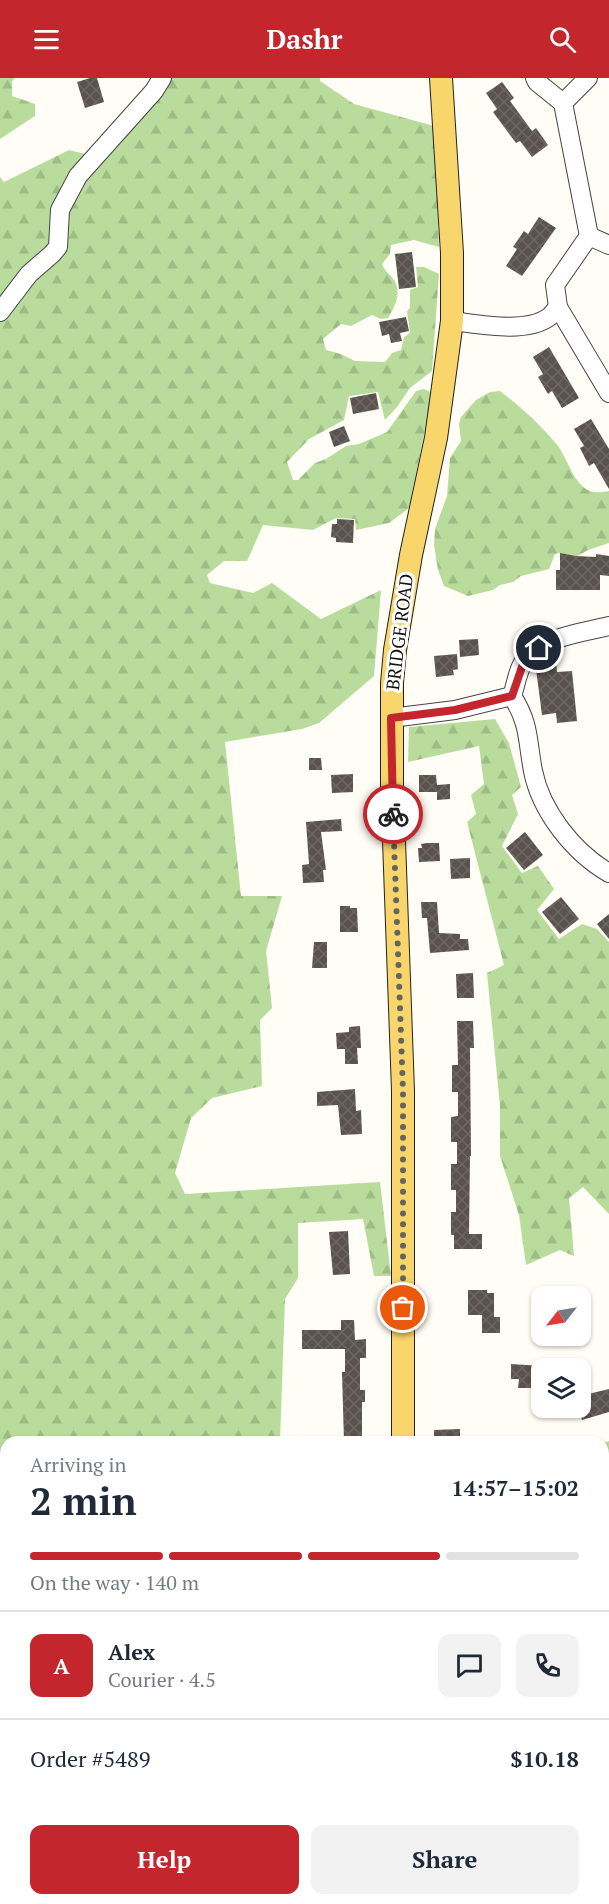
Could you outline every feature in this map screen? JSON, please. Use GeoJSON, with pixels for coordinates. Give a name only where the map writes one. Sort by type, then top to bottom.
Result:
{"type":"FeatureCollection","features":[{"type":"Feature","properties":{"kind":"main road","name":"BRIDGE ROAD"},"geometry":{"type":"LineString","coordinates":[[403,1436],[403,1091],[391,718],[394,661],[401,607],[436,438],[452,321],[452,254],[441,78]]}},
{"type":"Feature","properties":{"kind":"street"},"geometry":{"type":"LineString","coordinates":[[0,312],[29,274],[58,247],[60,210],[78,176],[154,91],[162,78]]}},
{"type":"Feature","properties":{"kind":"street"},"geometry":{"type":"LineString","coordinates":[[535,78],[563,103],[589,236],[555,285],[558,307],[609,393]]}},
{"type":"Feature","properties":{"kind":"street"},"geometry":{"type":"LineString","coordinates":[[563,103],[588,78]]}},
{"type":"Feature","properties":{"kind":"street"},"geometry":{"type":"LineString","coordinates":[[589,236],[609,245]]}},
{"type":"Feature","properties":{"kind":"street"},"geometry":{"type":"LineString","coordinates":[[452,321],[513,327],[535,324],[549,317],[558,307]]}},
{"type":"Feature","properties":{"kind":"street"},"geometry":{"type":"LineString","coordinates":[[609,626],[556,639],[539,648],[524,661],[512,696],[527,727],[532,769],[542,800],[555,821],[574,844],[609,873]]}},
{"type":"Feature","properties":{"kind":"street"},"geometry":{"type":"LineString","coordinates":[[391,718],[455,710],[512,696]]}},
{"type":"Feature","properties":{"kind":"green space"},"geometry":{"type":"Polygon","coordinates":[[[0,78],[15,78],[12,81],[12,96],[35,104],[35,116],[0,139],[0,78]]]}},
{"type":"Feature","properties":{"kind":"green space"},"geometry":{"type":"Polygon","coordinates":[[[166,78],[320,78],[320,81],[354,104],[434,126],[439,247],[414,240],[391,245],[390,254],[382,264],[394,280],[397,290],[395,305],[388,318],[381,319],[372,315],[351,326],[341,324],[323,339],[326,350],[355,361],[385,362],[392,353],[401,350],[404,337],[410,333],[407,311],[410,308],[410,290],[418,287],[416,267],[424,267],[439,274],[432,371],[410,388],[385,420],[378,392],[349,396],[344,420],[309,439],[287,462],[293,480],[298,480],[315,463],[346,446],[359,444],[387,432],[416,391],[423,389],[429,391],[432,396],[409,508],[389,523],[356,530],[355,519],[336,518],[313,530],[263,525],[247,561],[224,561],[207,575],[210,583],[253,593],[272,583],[321,619],[381,590],[374,676],[319,723],[302,729],[225,742],[241,896],[282,896],[266,951],[272,1008],[260,1020],[262,1086],[212,1098],[191,1118],[175,1173],[185,1194],[380,1182],[391,1276],[374,1276],[363,1219],[298,1223],[298,1278],[285,1299],[280,1436],[0,1436],[0,320],[62,229],[81,177],[166,78]]]}},
{"type":"Feature","properties":{"kind":"green space"},"geometry":{"type":"Polygon","coordinates":[[[69,150],[89,155],[52,244],[0,306],[0,177],[4,182],[69,150]]]}},
{"type":"Feature","properties":{"kind":"green space"},"geometry":{"type":"Polygon","coordinates":[[[500,391],[552,438],[581,485],[592,492],[609,491],[609,543],[576,557],[555,554],[549,569],[521,576],[493,590],[468,596],[444,586],[438,570],[434,545],[435,529],[447,496],[450,458],[461,441],[459,424],[461,417],[476,400],[490,392],[500,391]]]}},
{"type":"Feature","properties":{"kind":"green space"},"geometry":{"type":"Polygon","coordinates":[[[495,719],[509,743],[521,787],[512,795],[518,814],[502,846],[522,873],[538,866],[554,889],[537,910],[559,939],[582,924],[597,929],[609,942],[609,1214],[583,1187],[569,1198],[574,1256],[560,1250],[526,1265],[519,1215],[500,1156],[500,1106],[487,973],[504,965],[467,822],[476,814],[471,795],[484,784],[479,746],[408,762],[409,727],[495,719]]]}},
{"type":"Feature","properties":{"kind":"building"},"geometry":{"type":"Polygon","coordinates":[[[97,78],[104,102],[85,108],[77,82],[97,78]]]}},
{"type":"Feature","properties":{"kind":"building"},"geometry":{"type":"Polygon","coordinates":[[[502,82],[514,98],[510,101],[532,131],[536,128],[548,145],[532,157],[520,141],[516,143],[493,112],[497,109],[486,93],[502,82]]]}},
{"type":"Feature","properties":{"kind":"building"},"geometry":{"type":"Polygon","coordinates":[[[539,217],[556,228],[522,276],[506,266],[517,249],[513,247],[524,231],[528,234],[539,217]]]}},
{"type":"Feature","properties":{"kind":"building"},"geometry":{"type":"Polygon","coordinates":[[[412,252],[416,287],[399,289],[395,254],[412,252]]]}},
{"type":"Feature","properties":{"kind":"building"},"geometry":{"type":"Polygon","coordinates":[[[406,317],[409,331],[400,333],[402,341],[391,343],[389,334],[382,336],[379,322],[406,317]]]}},
{"type":"Feature","properties":{"kind":"building"},"geometry":{"type":"Polygon","coordinates":[[[549,347],[579,398],[562,408],[552,391],[548,394],[538,377],[543,374],[533,357],[549,347]]]}},
{"type":"Feature","properties":{"kind":"building"},"geometry":{"type":"Polygon","coordinates":[[[376,393],[379,409],[353,414],[350,398],[376,393]]]}},
{"type":"Feature","properties":{"kind":"building"},"geometry":{"type":"Polygon","coordinates":[[[591,419],[609,449],[609,489],[594,463],[589,466],[580,448],[584,446],[574,429],[591,419]]]}},
{"type":"Feature","properties":{"kind":"building"},"geometry":{"type":"Polygon","coordinates":[[[344,426],[350,441],[334,447],[329,432],[344,426]]]}},
{"type":"Feature","properties":{"kind":"building"},"geometry":{"type":"Polygon","coordinates":[[[337,519],[354,520],[353,543],[336,542],[336,538],[331,537],[332,524],[337,524],[337,519]]]}},
{"type":"Feature","properties":{"kind":"building"},"geometry":{"type":"Polygon","coordinates":[[[560,553],[576,556],[596,557],[596,554],[609,556],[609,576],[600,575],[600,590],[556,590],[556,570],[560,570],[560,553]]]}},
{"type":"Feature","properties":{"kind":"building"},"geometry":{"type":"Polygon","coordinates":[[[478,639],[479,655],[460,657],[459,640],[478,639]]]}},
{"type":"Feature","properties":{"kind":"building"},"geometry":{"type":"Polygon","coordinates":[[[457,654],[458,669],[453,670],[454,675],[436,677],[434,656],[457,654]]]}},
{"type":"Feature","properties":{"kind":"building"},"geometry":{"type":"Polygon","coordinates":[[[556,661],[557,672],[572,671],[577,721],[557,723],[556,713],[542,715],[536,669],[545,668],[545,662],[556,661]]]}},
{"type":"Feature","properties":{"kind":"building"},"geometry":{"type":"Polygon","coordinates":[[[309,758],[321,758],[322,770],[309,770],[309,758]]]}},
{"type":"Feature","properties":{"kind":"building"},"geometry":{"type":"Polygon","coordinates":[[[353,774],[353,792],[332,793],[331,775],[353,774]]]}},
{"type":"Feature","properties":{"kind":"building"},"geometry":{"type":"Polygon","coordinates":[[[419,775],[436,775],[437,785],[450,784],[450,799],[437,800],[437,792],[419,792],[419,775]]]}},
{"type":"Feature","properties":{"kind":"building"},"geometry":{"type":"Polygon","coordinates":[[[341,819],[342,831],[321,832],[326,870],[323,870],[324,882],[303,883],[302,865],[309,864],[306,822],[341,819]]]}},
{"type":"Feature","properties":{"kind":"building"},"geometry":{"type":"Polygon","coordinates":[[[525,832],[543,855],[524,870],[506,848],[525,832]]]}},
{"type":"Feature","properties":{"kind":"building"},"geometry":{"type":"Polygon","coordinates":[[[439,843],[440,861],[419,862],[418,848],[422,848],[421,844],[439,843]]]}},
{"type":"Feature","properties":{"kind":"building"},"geometry":{"type":"Polygon","coordinates":[[[470,858],[470,878],[451,879],[450,859],[470,858]]]}},
{"type":"Feature","properties":{"kind":"building"},"geometry":{"type":"Polygon","coordinates":[[[561,897],[579,919],[560,934],[542,912],[561,897]]]}},
{"type":"Feature","properties":{"kind":"building"},"geometry":{"type":"Polygon","coordinates":[[[421,902],[437,902],[439,933],[460,934],[460,939],[468,939],[469,950],[430,953],[427,918],[422,918],[421,902]]]}},
{"type":"Feature","properties":{"kind":"building"},"geometry":{"type":"Polygon","coordinates":[[[340,906],[357,908],[358,932],[340,932],[340,906]]]}},
{"type":"Feature","properties":{"kind":"building"},"geometry":{"type":"Polygon","coordinates":[[[609,914],[609,939],[597,924],[609,914]]]}},
{"type":"Feature","properties":{"kind":"building"},"geometry":{"type":"Polygon","coordinates":[[[314,942],[327,942],[327,968],[312,968],[314,942]]]}},
{"type":"Feature","properties":{"kind":"building"},"geometry":{"type":"Polygon","coordinates":[[[473,973],[474,998],[457,998],[456,974],[473,973]]]}},
{"type":"Feature","properties":{"kind":"building"},"geometry":{"type":"Polygon","coordinates":[[[457,1021],[473,1021],[474,1048],[470,1048],[469,1234],[482,1234],[482,1249],[454,1249],[454,1235],[451,1235],[451,1212],[456,1212],[456,1190],[451,1190],[451,1164],[457,1164],[457,1142],[451,1142],[451,1117],[458,1116],[458,1092],[452,1092],[452,1065],[458,1065],[457,1021]]]}},
{"type":"Feature","properties":{"kind":"building"},"geometry":{"type":"Polygon","coordinates":[[[360,1026],[361,1048],[357,1048],[358,1064],[345,1064],[345,1049],[337,1049],[336,1033],[349,1032],[349,1027],[360,1026]]]}},
{"type":"Feature","properties":{"kind":"building"},"geometry":{"type":"Polygon","coordinates":[[[355,1089],[356,1111],[361,1110],[362,1134],[341,1135],[338,1105],[317,1106],[317,1092],[355,1089]]]}},
{"type":"Feature","properties":{"kind":"building"},"geometry":{"type":"Polygon","coordinates":[[[348,1231],[350,1274],[333,1275],[329,1232],[348,1231]]]}},
{"type":"Feature","properties":{"kind":"building"},"geometry":{"type":"Polygon","coordinates":[[[468,1290],[487,1290],[487,1293],[494,1293],[494,1317],[500,1317],[500,1333],[482,1333],[482,1315],[468,1315],[468,1290]]]}},
{"type":"Feature","properties":{"kind":"building"},"geometry":{"type":"Polygon","coordinates":[[[341,1320],[354,1320],[355,1340],[366,1339],[366,1358],[360,1358],[360,1390],[365,1390],[365,1402],[362,1402],[362,1436],[344,1436],[342,1372],[345,1372],[345,1349],[302,1349],[302,1330],[341,1330],[341,1320]]]}},
{"type":"Feature","properties":{"kind":"building"},"geometry":{"type":"Polygon","coordinates":[[[511,1364],[531,1365],[531,1388],[518,1388],[519,1379],[511,1379],[511,1364]]]}},
{"type":"Feature","properties":{"kind":"building"},"geometry":{"type":"Polygon","coordinates":[[[609,1389],[609,1412],[591,1417],[591,1393],[609,1389]]]}},
{"type":"Feature","properties":{"kind":"building"},"geometry":{"type":"Polygon","coordinates":[[[460,1429],[460,1436],[434,1436],[434,1430],[460,1429]]]}},
{"type":"Feature","properties":{"kind":"way so far"},"geometry":{"type":"LineString","coordinates":[[393,814],[403,1091],[403,1308]]}},
{"type":"Feature","properties":{"kind":"route"},"geometry":{"type":"LineString","coordinates":[[393,814],[391,718],[455,710],[512,696],[524,661],[539,648]]}}]}
